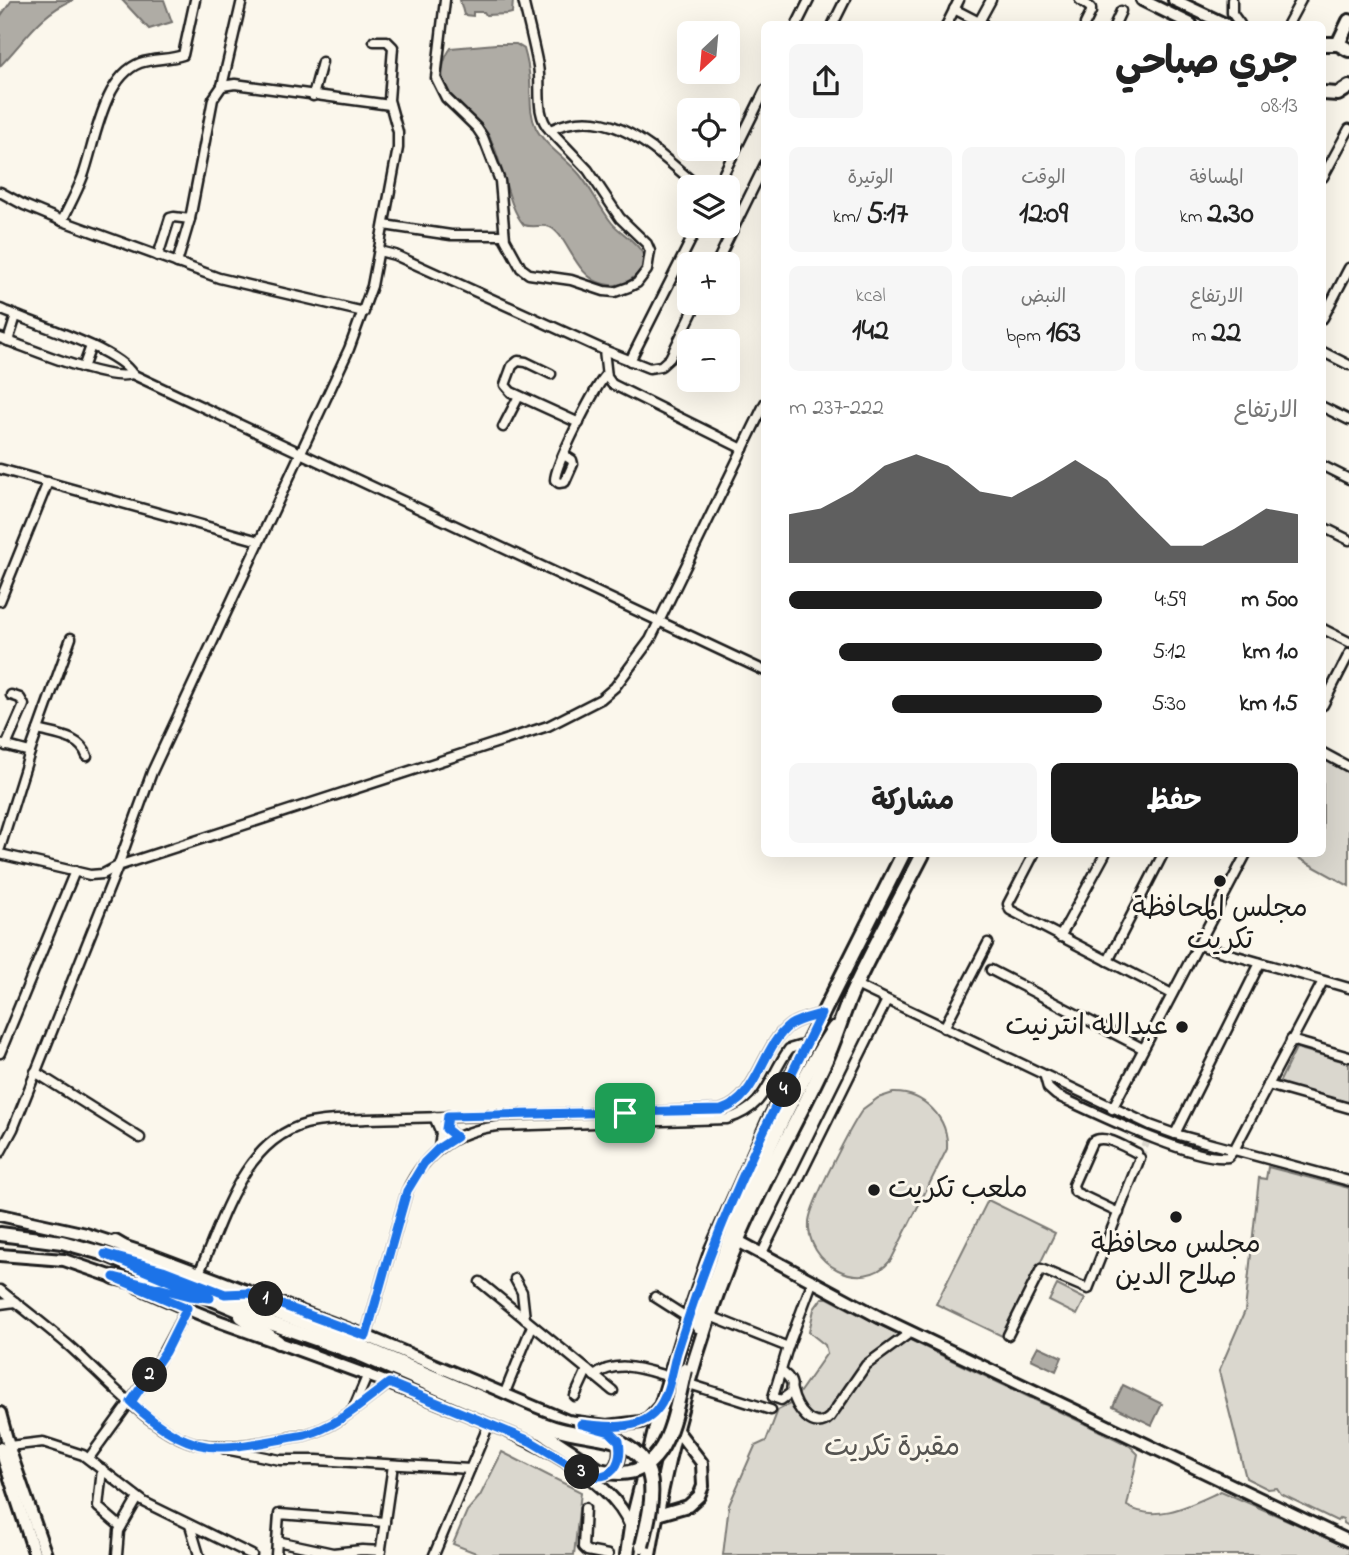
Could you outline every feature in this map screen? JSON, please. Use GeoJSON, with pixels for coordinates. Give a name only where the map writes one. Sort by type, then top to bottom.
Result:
{"type":"FeatureCollection","features":[{"type":"Feature","properties":{"kind":"main road"},"geometry":{"type":"LineString","coordinates":[[1326,45],[1346,48],[1349,21]]}},
{"type":"Feature","properties":{"kind":"main road"},"geometry":{"type":"LineString","coordinates":[[1326,94],[1338,94],[1349,87]]}},
{"type":"Feature","properties":{"kind":"main road"},"geometry":{"type":"LineString","coordinates":[[627,1555],[631,1527],[662,1404],[712,1250],[805,1047],[901,857]]}},
{"type":"Feature","properties":{"kind":"main road"},"geometry":{"type":"LineString","coordinates":[[644,1552],[657,1515],[689,1384],[738,1241],[790,1129],[823,1067],[856,985],[921,857]]}},
{"type":"Feature","properties":{"kind":"main road"},"geometry":{"type":"LineString","coordinates":[[115,1242],[219,1298],[344,1339],[481,1402],[543,1433],[599,1470],[610,1473],[631,1472],[650,1462],[667,1440],[685,1370],[724,1253],[759,1169],[816,1056],[844,1015]]}},
{"type":"Feature","properties":{"kind":"main road"},"geometry":{"type":"LineString","coordinates":[[0,1234],[62,1242],[163,1270]]}},
{"type":"Feature","properties":{"kind":"main road"},"geometry":{"type":"LineString","coordinates":[[105,1254],[481,1402],[558,1429],[613,1441],[638,1456],[648,1471],[653,1491],[644,1552]]}},
{"type":"Feature","properties":{"kind":"main road"},"geometry":{"type":"LineString","coordinates":[[114,1277],[190,1296],[219,1298],[249,1293]]}},
{"type":"Feature","properties":{"kind":"main road"},"geometry":{"type":"LineString","coordinates":[[219,1298],[278,1342]]}},
{"type":"Feature","properties":{"kind":"main road"},"geometry":{"type":"LineString","coordinates":[[337,1325],[344,1339]]}},
{"type":"Feature","properties":{"kind":"street"},"geometry":{"type":"LineString","coordinates":[[62,221],[82,178],[112,90],[126,72],[140,63],[183,55],[195,0]]}},
{"type":"Feature","properties":{"kind":"street"},"geometry":{"type":"LineString","coordinates":[[177,262],[190,219],[213,99],[222,86],[242,0]]}},
{"type":"Feature","properties":{"kind":"street"},"geometry":{"type":"LineString","coordinates":[[445,0],[436,78],[443,94],[483,137],[500,181],[503,235],[521,268],[533,275],[571,280],[597,289],[615,292],[625,289],[637,283],[647,270],[650,251],[645,241],[617,216],[587,170],[543,122],[539,70],[523,0]]}},
{"type":"Feature","properties":{"kind":"street"},"geometry":{"type":"LineString","coordinates":[[798,21],[809,0]]}},
{"type":"Feature","properties":{"kind":"street"},"geometry":{"type":"LineString","coordinates":[[834,21],[845,0]]}},
{"type":"Feature","properties":{"kind":"street"},"geometry":{"type":"LineString","coordinates":[[948,21],[959,0]]}},
{"type":"Feature","properties":{"kind":"street"},"geometry":{"type":"LineString","coordinates":[[982,21],[990,0]]}},
{"type":"Feature","properties":{"kind":"street"},"geometry":{"type":"LineString","coordinates":[[1080,0],[1091,8],[1086,21]]}},
{"type":"Feature","properties":{"kind":"street"},"geometry":{"type":"LineString","coordinates":[[1142,0],[1159,4],[1186,21]]}},
{"type":"Feature","properties":{"kind":"street"},"geometry":{"type":"LineString","coordinates":[[1174,0],[1219,21]]}},
{"type":"Feature","properties":{"kind":"street"},"geometry":{"type":"LineString","coordinates":[[1232,0],[1232,13],[1238,21]]}},
{"type":"Feature","properties":{"kind":"street"},"geometry":{"type":"LineString","coordinates":[[1290,21],[1301,0]]}},
{"type":"Feature","properties":{"kind":"street"},"geometry":{"type":"LineString","coordinates":[[954,9],[977,21]]}},
{"type":"Feature","properties":{"kind":"street"},"geometry":{"type":"LineString","coordinates":[[1116,21],[1121,11]]}},
{"type":"Feature","properties":{"kind":"street"},"geometry":{"type":"LineString","coordinates":[[0,1153],[13,1129],[118,866],[152,772],[365,312],[398,148],[398,132],[390,105],[393,47],[387,41],[374,41]]}},
{"type":"Feature","properties":{"kind":"street"},"geometry":{"type":"LineString","coordinates":[[313,96],[322,62]]}},
{"type":"Feature","properties":{"kind":"street"},"geometry":{"type":"LineString","coordinates":[[222,86],[235,83],[390,105]]}},
{"type":"Feature","properties":{"kind":"street"},"geometry":{"type":"LineString","coordinates":[[723,175],[761,98]]}},
{"type":"Feature","properties":{"kind":"street"},"geometry":{"type":"LineString","coordinates":[[550,130],[584,122],[607,124],[622,129],[653,148],[685,175]]}},
{"type":"Feature","properties":{"kind":"street"},"geometry":{"type":"LineString","coordinates":[[1326,171],[1349,129]]}},
{"type":"Feature","properties":{"kind":"street"},"geometry":{"type":"LineString","coordinates":[[722,252],[761,172]]}},
{"type":"Feature","properties":{"kind":"street"},"geometry":{"type":"LineString","coordinates":[[0,191],[24,205],[62,221],[219,278],[365,312]]}},
{"type":"Feature","properties":{"kind":"street"},"geometry":{"type":"LineString","coordinates":[[158,256],[170,219],[190,219]]}},
{"type":"Feature","properties":{"kind":"street"},"geometry":{"type":"LineString","coordinates":[[384,225],[442,234],[503,235]]}},
{"type":"Feature","properties":{"kind":"street"},"geometry":{"type":"LineString","coordinates":[[564,455],[597,385],[607,372],[626,359],[692,238]]}},
{"type":"Feature","properties":{"kind":"street"},"geometry":{"type":"LineString","coordinates":[[379,251],[395,255],[649,368],[665,364],[670,358],[691,315]]}},
{"type":"Feature","properties":{"kind":"street"},"geometry":{"type":"LineString","coordinates":[[1326,312],[1349,268]]}},
{"type":"Feature","properties":{"kind":"street"},"geometry":{"type":"LineString","coordinates":[[0,309],[92,346],[127,367],[132,374],[761,669]]}},
{"type":"Feature","properties":{"kind":"street"},"geometry":{"type":"LineString","coordinates":[[16,316],[4,340],[83,368],[121,376],[132,374]]}},
{"type":"Feature","properties":{"kind":"street"},"geometry":{"type":"LineString","coordinates":[[83,368],[92,346]]}},
{"type":"Feature","properties":{"kind":"street"},"geometry":{"type":"LineString","coordinates":[[604,350],[607,372],[612,384],[743,449]]}},
{"type":"Feature","properties":{"kind":"street"},"geometry":{"type":"LineString","coordinates":[[1326,354],[1349,365]]}},
{"type":"Feature","properties":{"kind":"street"},"geometry":{"type":"LineString","coordinates":[[551,374],[523,361],[513,363],[505,384],[509,391],[579,423]]}},
{"type":"Feature","properties":{"kind":"street"},"geometry":{"type":"LineString","coordinates":[[503,427],[519,396]]}},
{"type":"Feature","properties":{"kind":"street"},"geometry":{"type":"LineString","coordinates":[[1326,408],[1349,420]]}},
{"type":"Feature","properties":{"kind":"street"},"geometry":{"type":"LineString","coordinates":[[0,854],[96,875],[548,726],[580,712],[615,687],[660,622],[761,411]]}},
{"type":"Feature","properties":{"kind":"street"},"geometry":{"type":"LineString","coordinates":[[1326,468],[1349,479]]}},
{"type":"Feature","properties":{"kind":"street"},"geometry":{"type":"LineString","coordinates":[[0,469],[260,541]]}},
{"type":"Feature","properties":{"kind":"street"},"geometry":{"type":"LineString","coordinates":[[0,601],[48,482]]}},
{"type":"Feature","properties":{"kind":"street"},"geometry":{"type":"LineString","coordinates":[[1326,528],[1349,540]]}},
{"type":"Feature","properties":{"kind":"street"},"geometry":{"type":"LineString","coordinates":[[1326,630],[1349,642]]}},
{"type":"Feature","properties":{"kind":"street"},"geometry":{"type":"LineString","coordinates":[[0,848],[30,752],[71,638]]}},
{"type":"Feature","properties":{"kind":"street"},"geometry":{"type":"LineString","coordinates":[[1326,697],[1349,654]]}},
{"type":"Feature","properties":{"kind":"street"},"geometry":{"type":"LineString","coordinates":[[11,695],[20,698],[24,705],[3,745],[30,752]]}},
{"type":"Feature","properties":{"kind":"street"},"geometry":{"type":"LineString","coordinates":[[38,730],[77,742],[87,757]]}},
{"type":"Feature","properties":{"kind":"street"},"geometry":{"type":"LineString","coordinates":[[1326,755],[1349,767]]}},
{"type":"Feature","properties":{"kind":"street"},"geometry":{"type":"LineString","coordinates":[[1033,857],[1009,908],[1172,994]]}},
{"type":"Feature","properties":{"kind":"street"},"geometry":{"type":"LineString","coordinates":[[1060,937],[1103,857]]}},
{"type":"Feature","properties":{"kind":"street"},"geometry":{"type":"LineString","coordinates":[[1108,961],[1161,857]]}},
{"type":"Feature","properties":{"kind":"street"},"geometry":{"type":"LineString","coordinates":[[1112,1109],[1244,857]]}},
{"type":"Feature","properties":{"kind":"street"},"geometry":{"type":"LineString","coordinates":[[0,1053],[75,871]]}},
{"type":"Feature","properties":{"kind":"street"},"geometry":{"type":"LineString","coordinates":[[944,1028],[988,943]]}},
{"type":"Feature","properties":{"kind":"street"},"geometry":{"type":"LineString","coordinates":[[1198,945],[1349,988]]}},
{"type":"Feature","properties":{"kind":"street"},"geometry":{"type":"LineString","coordinates":[[1175,1134],[1260,963]]}},
{"type":"Feature","properties":{"kind":"street"},"geometry":{"type":"LineString","coordinates":[[992,970],[1142,1048]]}},
{"type":"Feature","properties":{"kind":"street"},"geometry":{"type":"LineString","coordinates":[[1045,1077],[1048,1088],[1056,1095],[1148,1139],[1217,1157],[1228,1157],[1323,981]]}},
{"type":"Feature","properties":{"kind":"street"},"geometry":{"type":"LineString","coordinates":[[856,985],[1112,1109],[1175,1134],[1349,1181]]}},
{"type":"Feature","properties":{"kind":"street"},"geometry":{"type":"LineString","coordinates":[[762,1253],[887,1000]]}},
{"type":"Feature","properties":{"kind":"street"},"geometry":{"type":"LineString","coordinates":[[199,1273],[244,1174],[262,1149],[296,1127],[315,1122],[448,1116],[721,1110],[733,1105],[743,1096],[786,1029],[796,1021],[821,1014]]}},
{"type":"Feature","properties":{"kind":"street"},"geometry":{"type":"LineString","coordinates":[[1291,1040],[1349,1057]]}},
{"type":"Feature","properties":{"kind":"street"},"geometry":{"type":"LineString","coordinates":[[366,1336],[407,1191],[424,1163],[439,1148],[469,1132],[498,1126],[727,1119],[749,1110],[758,1102],[789,1049],[805,1047]]}},
{"type":"Feature","properties":{"kind":"street"},"geometry":{"type":"LineString","coordinates":[[35,1072],[140,1138]]}},
{"type":"Feature","properties":{"kind":"street"},"geometry":{"type":"LineString","coordinates":[[1268,1085],[1349,1108]]}},
{"type":"Feature","properties":{"kind":"street"},"geometry":{"type":"LineString","coordinates":[[448,1116],[446,1129],[456,1137]]}},
{"type":"Feature","properties":{"kind":"street"},"geometry":{"type":"LineString","coordinates":[[434,1117],[441,1133],[439,1148]]}},
{"type":"Feature","properties":{"kind":"street"},"geometry":{"type":"LineString","coordinates":[[1008,1335],[1041,1269],[1088,1289],[1119,1213],[1139,1155],[1103,1138],[1096,1139],[1092,1142],[1073,1190],[1119,1213]]}},
{"type":"Feature","properties":{"kind":"street"},"geometry":{"type":"LineString","coordinates":[[0,1215],[115,1242],[337,1325],[555,1416],[610,1432],[619,1441],[621,1450],[615,1468],[608,1474],[598,1478],[587,1475],[530,1441],[368,1374],[187,1308],[114,1277],[64,1260],[0,1255]]}},
{"type":"Feature","properties":{"kind":"street"},"geometry":{"type":"LineString","coordinates":[[738,1241],[857,1306],[1349,1541]]}},
{"type":"Feature","properties":{"kind":"street"},"geometry":{"type":"LineString","coordinates":[[504,1395],[529,1324],[522,1307],[522,1292],[515,1279]]}},
{"type":"Feature","properties":{"kind":"street"},"geometry":{"type":"LineString","coordinates":[[792,1392],[781,1400],[773,1397],[813,1280]]}},
{"type":"Feature","properties":{"kind":"street"},"geometry":{"type":"LineString","coordinates":[[480,1282],[612,1391]]}},
{"type":"Feature","properties":{"kind":"street"},"geometry":{"type":"LineString","coordinates":[[0,1290],[67,1344],[155,1422],[193,1443],[280,1460],[470,1469]]}},
{"type":"Feature","properties":{"kind":"street"},"geometry":{"type":"LineString","coordinates":[[654,1297],[688,1318]]}},
{"type":"Feature","properties":{"kind":"street"},"geometry":{"type":"LineString","coordinates":[[0,1304],[15,1302]]}},
{"type":"Feature","properties":{"kind":"street"},"geometry":{"type":"LineString","coordinates":[[89,1458],[165,1352],[187,1308]]}},
{"type":"Feature","properties":{"kind":"street"},"geometry":{"type":"LineString","coordinates":[[710,1317],[788,1347]]}},
{"type":"Feature","properties":{"kind":"street"},"geometry":{"type":"LineString","coordinates":[[782,1372],[791,1382],[792,1392],[808,1420],[822,1423],[830,1417],[866,1365],[911,1332]]}},
{"type":"Feature","properties":{"kind":"street"},"geometry":{"type":"LineString","coordinates":[[575,1396],[591,1373],[605,1369],[625,1366],[670,1377]]}},
{"type":"Feature","properties":{"kind":"street"},"geometry":{"type":"LineString","coordinates":[[353,1410],[368,1374]]}},
{"type":"Feature","properties":{"kind":"street"},"geometry":{"type":"LineString","coordinates":[[218,1447],[305,1435],[332,1425],[389,1383]]}},
{"type":"Feature","properties":{"kind":"street"},"geometry":{"type":"LineString","coordinates":[[689,1384],[771,1410]]}},
{"type":"Feature","properties":{"kind":"street"},"geometry":{"type":"LineString","coordinates":[[581,1424],[607,1426],[641,1422],[648,1419],[662,1404]]}},
{"type":"Feature","properties":{"kind":"street"},"geometry":{"type":"LineString","coordinates":[[0,1413],[6,1451],[34,1555]]}},
{"type":"Feature","properties":{"kind":"street"},"geometry":{"type":"LineString","coordinates":[[434,1555],[489,1424]]}},
{"type":"Feature","properties":{"kind":"street"},"geometry":{"type":"LineString","coordinates":[[657,1515],[692,1504],[703,1486],[702,1463],[676,1429]]}},
{"type":"Feature","properties":{"kind":"street"},"geometry":{"type":"LineString","coordinates":[[6,1451],[43,1442],[63,1447],[89,1458],[138,1498],[252,1555]]}},
{"type":"Feature","properties":{"kind":"street"},"geometry":{"type":"LineString","coordinates":[[6,1451],[46,1555]]}},
{"type":"Feature","properties":{"kind":"street"},"geometry":{"type":"LineString","coordinates":[[277,1541],[333,1554],[362,1550],[380,1553],[393,1465]]}},
{"type":"Feature","properties":{"kind":"street"},"geometry":{"type":"LineString","coordinates":[[575,1468],[620,1507],[631,1527]]}},
{"type":"Feature","properties":{"kind":"street"},"geometry":{"type":"LineString","coordinates":[[102,1469],[98,1507],[121,1527]]}},
{"type":"Feature","properties":{"kind":"street"},"geometry":{"type":"LineString","coordinates":[[117,1555],[117,1540],[121,1527],[138,1498]]}},
{"type":"Feature","properties":{"kind":"street"},"geometry":{"type":"LineString","coordinates":[[585,1508],[583,1547],[587,1551],[608,1555]]}},
{"type":"Feature","properties":{"kind":"street"},"geometry":{"type":"LineString","coordinates":[[276,1555],[279,1514],[385,1522]]}},
{"type":"Feature","properties":{"kind":"street"},"geometry":{"type":"LineString","coordinates":[[190,1525],[199,1555]]}},
{"type":"Feature","properties":{"kind":"green space"},"geometry":{"type":"Polygon","coordinates":[[[1326,759],[1349,771],[1349,886],[1296,857],[1326,857],[1326,759]]]}},
{"type":"Feature","properties":{"kind":"green space"},"geometry":{"type":"Polygon","coordinates":[[[1296,1048],[1349,1063],[1349,1105],[1278,1085],[1296,1048]]]}},
{"type":"Feature","properties":{"kind":"green space","name":"ملعب تكريت"},"geometry":{"type":"Polygon","coordinates":[[[893,1093],[915,1097],[932,1109],[944,1127],[947,1149],[891,1260],[879,1270],[865,1275],[851,1274],[838,1270],[816,1250],[810,1236],[811,1212],[841,1147],[863,1109],[878,1098],[893,1093]]]}},
{"type":"Feature","properties":{"kind":"green space"},"geometry":{"type":"Polygon","coordinates":[[[1268,1167],[1349,1188],[1349,1526],[1343,1519],[1337,1521],[1281,1494],[1277,1488],[1268,1489],[1246,1478],[1219,1371],[1245,1311],[1259,1178],[1266,1179],[1268,1167]]]}},
{"type":"Feature","properties":{"kind":"green space"},"geometry":{"type":"Polygon","coordinates":[[[988,1200],[1055,1233],[1004,1337],[936,1304],[988,1200]]]}},
{"type":"Feature","properties":{"kind":"green space"},"geometry":{"type":"Polygon","coordinates":[[[1057,1285],[1085,1299],[1077,1315],[1049,1301],[1057,1285]]]}},
{"type":"Feature","properties":{"kind":"green space","name":"مقبرة تكريت"},"geometry":{"type":"Polygon","coordinates":[[[822,1298],[828,1298],[1130,1446],[1138,1454],[1127,1506],[1138,1511],[1162,1513],[1221,1491],[1349,1547],[1349,1555],[723,1555],[729,1505],[755,1446],[766,1441],[778,1410],[792,1403],[827,1353],[825,1345],[809,1332],[814,1309],[822,1298]]]}},
{"type":"Feature","properties":{"kind":"green space"},"geometry":{"type":"Polygon","coordinates":[[[502,1452],[581,1492],[574,1555],[481,1555],[453,1544],[467,1511],[480,1496],[502,1452]]]}},
{"type":"Feature","properties":{"kind":"shaded area"},"geometry":{"type":"Polygon","coordinates":[[[12,0],[73,0],[42,20],[0,66],[0,17],[12,0]]]}},
{"type":"Feature","properties":{"kind":"shaded area"},"geometry":{"type":"Polygon","coordinates":[[[122,0],[164,0],[172,22],[149,29],[122,0]]]}},
{"type":"Feature","properties":{"kind":"shaded area"},"geometry":{"type":"Polygon","coordinates":[[[460,0],[513,0],[512,13],[486,15],[484,12],[473,12],[473,16],[464,15],[460,0]]]}},
{"type":"Feature","properties":{"kind":"shaded area"},"geometry":{"type":"Polygon","coordinates":[[[516,44],[524,49],[530,77],[531,111],[536,128],[545,141],[580,175],[612,223],[643,253],[642,268],[634,277],[612,285],[594,280],[586,274],[556,232],[547,226],[524,225],[518,216],[488,134],[448,92],[443,80],[445,60],[451,48],[516,44]]]}},
{"type":"Feature","properties":{"kind":"shaded area"},"geometry":{"type":"Polygon","coordinates":[[[1038,1346],[1062,1357],[1056,1371],[1031,1359],[1038,1346]]]}},
{"type":"Feature","properties":{"kind":"shaded area"},"geometry":{"type":"Polygon","coordinates":[[[1123,1385],[1162,1404],[1152,1425],[1113,1406],[1123,1385]]]}},
{"type":"Feature","properties":{"kind":"tunnel"},"geometry":{"type":"LineString","coordinates":[[1140,1158],[1146,1143]]}},
{"type":"Feature","properties":{"kind":"place","name":"مجلس المحافظة تكريت"},"geometry":{"type":"Point","coordinates":[1220,881]}},
{"type":"Feature","properties":{"kind":"place","name":"عبدالله انترنيت"},"geometry":{"type":"Point","coordinates":[1182,1027]}},
{"type":"Feature","properties":{"kind":"place","name":"ملعب تكريت"},"geometry":{"type":"Point","coordinates":[874,1190]}},
{"type":"Feature","properties":{"kind":"place","name":"مجلس محافظة صلاح الدين"},"geometry":{"type":"Point","coordinates":[1176,1217]}},
{"type":"Feature","properties":{"kind":"route"},"geometry":{"type":"LineString","coordinates":[[821,1014],[739,1185],[712,1250],[662,1404],[648,1419],[641,1422],[607,1426],[581,1424],[610,1432],[619,1441],[619,1459],[608,1474],[598,1478],[587,1475],[548,1450],[511,1432],[389,1383],[344,1417],[319,1431],[218,1447],[193,1443],[177,1435],[145,1415],[131,1402],[165,1352],[187,1308],[114,1277],[190,1296],[210,1298],[105,1254],[163,1270],[225,1294],[249,1293],[366,1336],[407,1191],[424,1163],[439,1148],[456,1137],[446,1129],[448,1116],[625,1113],[714,1111],[727,1108],[743,1096],[783,1032],[792,1023],[821,1014]]}}]}
